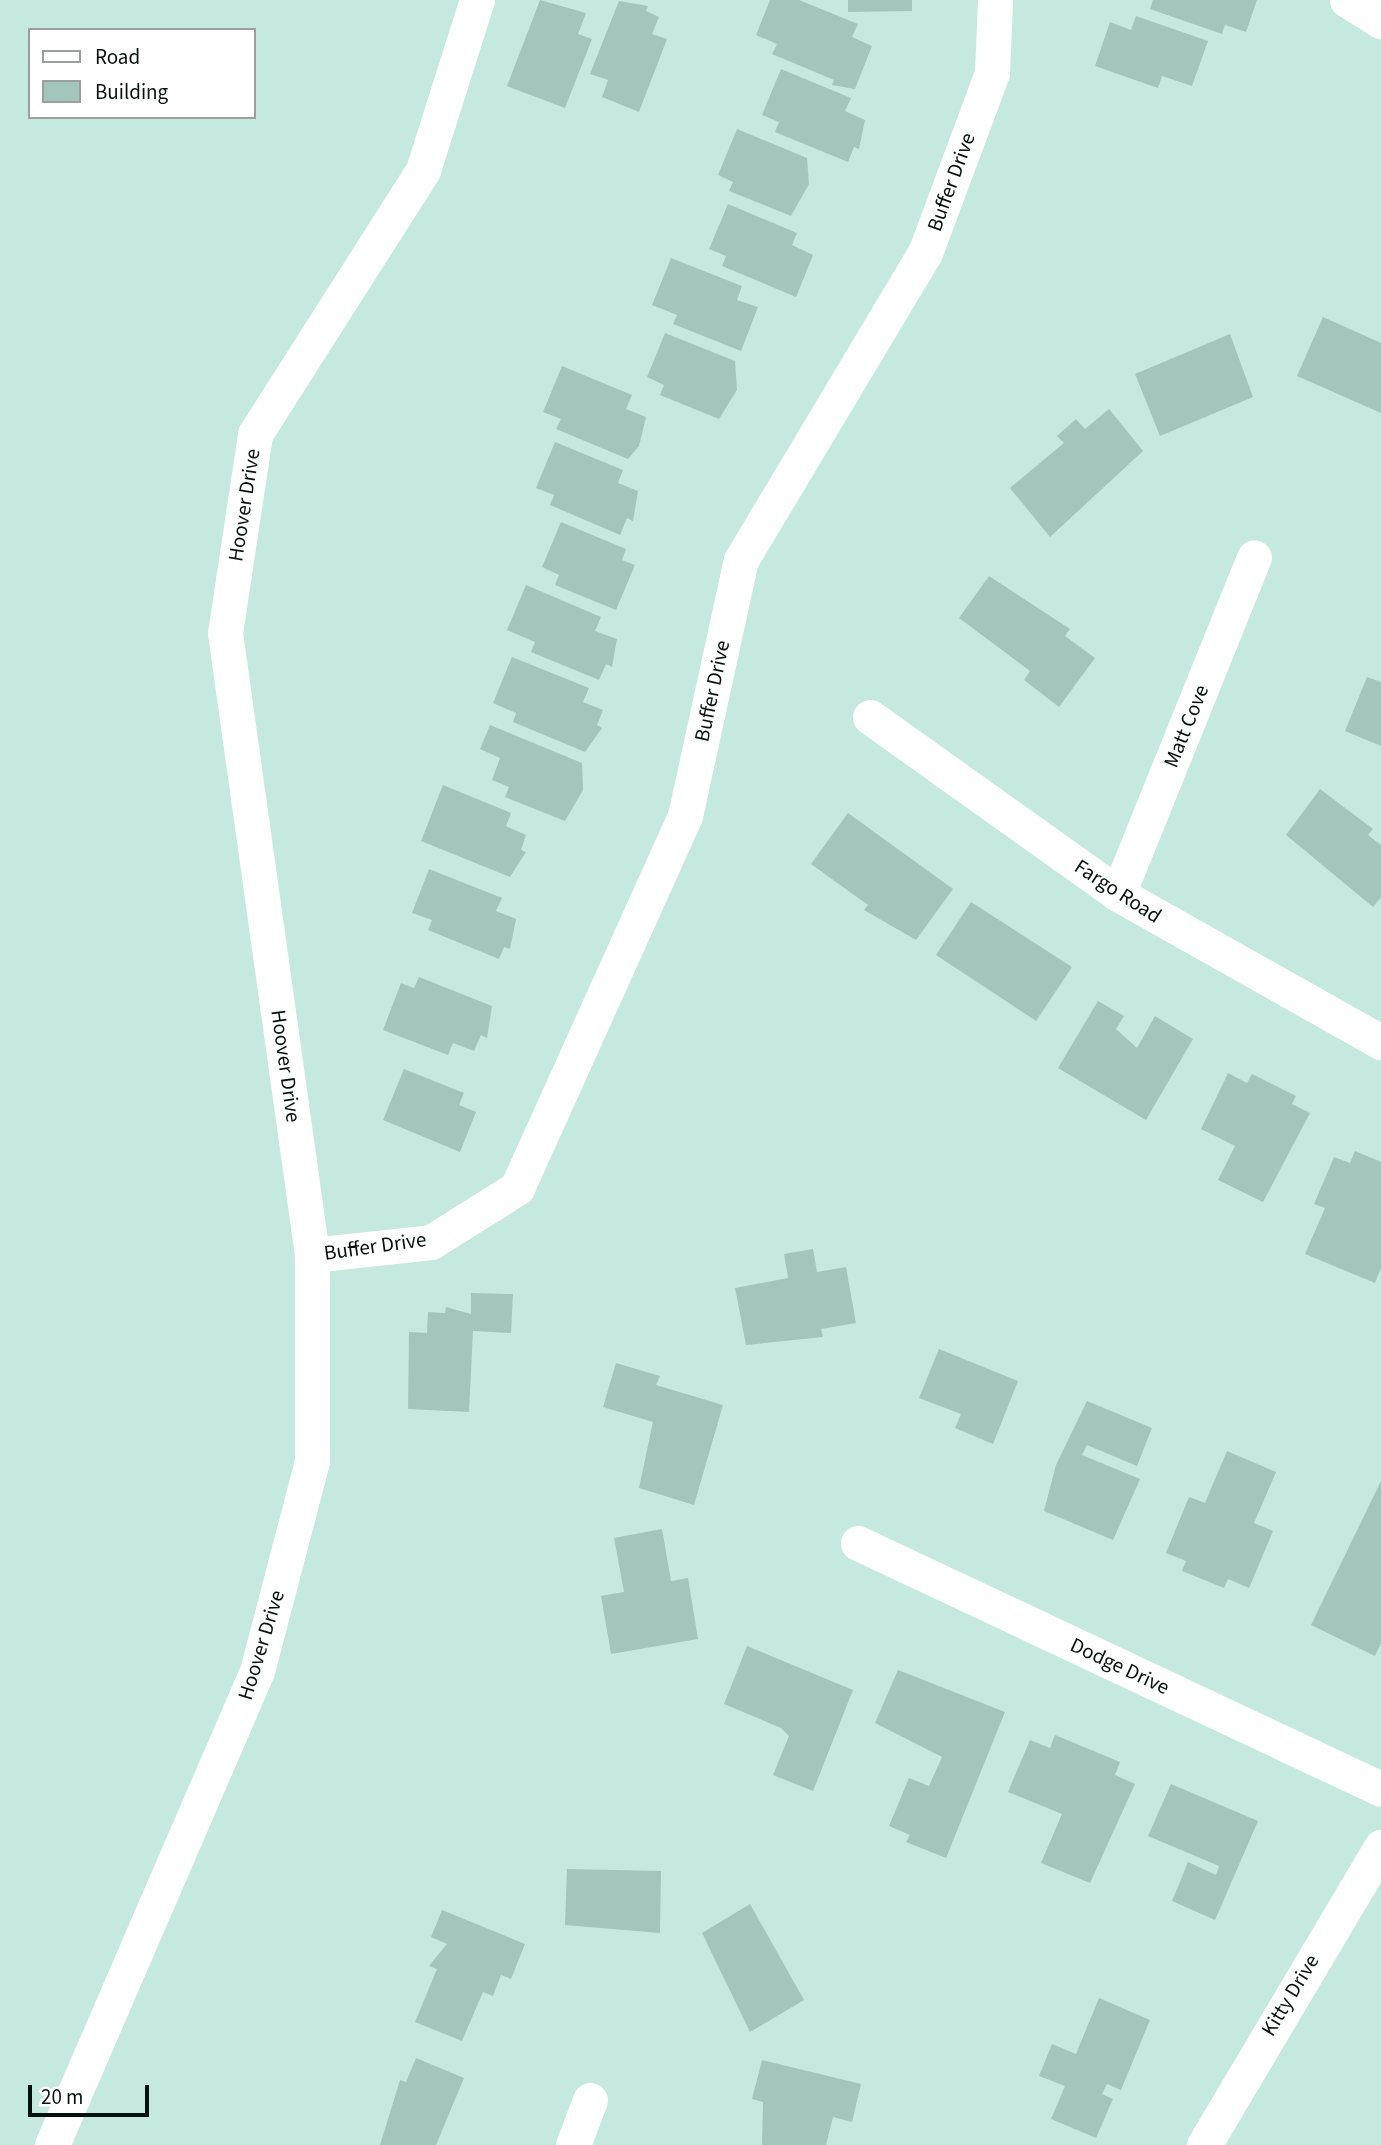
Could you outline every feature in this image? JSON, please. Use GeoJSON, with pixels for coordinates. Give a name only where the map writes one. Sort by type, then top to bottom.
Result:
{"type":"FeatureCollection","features":[{"type":"Feature","properties":{"kind":"street","name":"Hoover Drive"},"geometry":{"type":"LineString","coordinates":[[52,2145],[257,1671],[312,1461],[313,1255],[225,633],[255,434],[423,170],[477,0]]}},
{"type":"Feature","properties":{"kind":"street","name":"Buffer Drive"},"geometry":{"type":"LineString","coordinates":[[313,1255],[430,1242],[517,1188],[685,816],[741,560],[925,253],[992,73],[995,0]]}},
{"type":"Feature","properties":{"kind":"street"},"geometry":{"type":"LineString","coordinates":[[1347,0],[1381,21]]}},
{"type":"Feature","properties":{"kind":"street","name":"Matt Cove"},"geometry":{"type":"LineString","coordinates":[[1118,894],[1254,557]]}},
{"type":"Feature","properties":{"kind":"street","name":"Fargo Road"},"geometry":{"type":"LineString","coordinates":[[870,717],[1118,894],[1381,1042]]}},
{"type":"Feature","properties":{"kind":"street","name":"Dodge Drive"},"geometry":{"type":"LineString","coordinates":[[858,1543],[1381,1789]]}},
{"type":"Feature","properties":{"kind":"street","name":"Kitty Drive"},"geometry":{"type":"LineString","coordinates":[[1204,2145],[1381,1847]]}},
{"type":"Feature","properties":{"kind":"street"},"geometry":{"type":"LineString","coordinates":[[573,2145],[590,2101]]}},
{"type":"Feature","properties":{"kind":"building"},"geometry":{"type":"Polygon","coordinates":[[[540,0],[586,13],[578,34],[592,39],[565,108],[507,86],[540,0]]]}},
{"type":"Feature","properties":{"kind":"building"},"geometry":{"type":"Polygon","coordinates":[[[770,0],[799,0],[858,24],[852,37],[872,46],[855,89],[832,85],[834,80],[772,54],[777,44],[756,35],[770,0]]]}},
{"type":"Feature","properties":{"kind":"building"},"geometry":{"type":"Polygon","coordinates":[[[848,0],[912,0],[912,11],[848,12],[848,0]]]}},
{"type":"Feature","properties":{"kind":"building"},"geometry":{"type":"Polygon","coordinates":[[[1153,0],[1257,0],[1246,32],[1225,25],[1222,34],[1150,9],[1153,0]]]}},
{"type":"Feature","properties":{"kind":"building"},"geometry":{"type":"Polygon","coordinates":[[[619,1],[648,6],[646,11],[659,17],[652,34],[667,39],[639,112],[602,97],[608,80],[590,74],[619,1]]]}},
{"type":"Feature","properties":{"kind":"building"},"geometry":{"type":"Polygon","coordinates":[[[1136,16],[1208,41],[1192,86],[1162,76],[1158,88],[1095,66],[1110,22],[1131,30],[1136,16]]]}},
{"type":"Feature","properties":{"kind":"building"},"geometry":{"type":"Polygon","coordinates":[[[781,69],[851,98],[845,111],[865,120],[859,149],[854,147],[848,162],[775,132],[779,122],[762,115],[781,69]]]}},
{"type":"Feature","properties":{"kind":"building"},"geometry":{"type":"Polygon","coordinates":[[[737,129],[807,158],[809,184],[791,216],[729,191],[733,182],[718,175],[737,129]]]}},
{"type":"Feature","properties":{"kind":"building"},"geometry":{"type":"Polygon","coordinates":[[[728,204],[797,233],[792,245],[813,255],[796,297],[722,266],[726,256],[709,249],[728,204]]]}},
{"type":"Feature","properties":{"kind":"building"},"geometry":{"type":"Polygon","coordinates":[[[671,258],[742,286],[737,300],[758,307],[741,351],[673,324],[677,315],[652,305],[671,258]]]}},
{"type":"Feature","properties":{"kind":"building"},"geometry":{"type":"Polygon","coordinates":[[[1323,317],[1381,343],[1381,413],[1297,376],[1323,317]]]}},
{"type":"Feature","properties":{"kind":"building"},"geometry":{"type":"Polygon","coordinates":[[[665,333],[735,361],[737,390],[719,419],[660,395],[664,385],[647,377],[665,333]]]}},
{"type":"Feature","properties":{"kind":"building"},"geometry":{"type":"Polygon","coordinates":[[[1230,334],[1253,397],[1160,436],[1135,374],[1230,334]]]}},
{"type":"Feature","properties":{"kind":"building"},"geometry":{"type":"Polygon","coordinates":[[[562,366],[632,395],[626,409],[646,417],[639,446],[628,459],[556,429],[561,419],[543,412],[562,366]]]}},
{"type":"Feature","properties":{"kind":"building"},"geometry":{"type":"Polygon","coordinates":[[[1109,409],[1143,451],[1050,537],[1010,488],[1064,443],[1057,436],[1076,419],[1085,429],[1109,409]]]}},
{"type":"Feature","properties":{"kind":"building"},"geometry":{"type":"Polygon","coordinates":[[[555,442],[623,470],[618,483],[638,491],[633,521],[627,518],[620,535],[550,505],[554,495],[536,488],[555,442]]]}},
{"type":"Feature","properties":{"kind":"building"},"geometry":{"type":"Polygon","coordinates":[[[561,522],[626,549],[622,560],[635,565],[616,610],[555,585],[559,575],[542,567],[561,522]]]}},
{"type":"Feature","properties":{"kind":"building"},"geometry":{"type":"Polygon","coordinates":[[[989,576],[1070,629],[1065,636],[1095,658],[1059,707],[1024,680],[1030,671],[959,618],[989,576]]]}},
{"type":"Feature","properties":{"kind":"building"},"geometry":{"type":"Polygon","coordinates":[[[526,585],[601,617],[595,631],[617,639],[612,667],[606,664],[599,680],[531,652],[535,642],[507,630],[526,585]]]}},
{"type":"Feature","properties":{"kind":"building"},"geometry":{"type":"Polygon","coordinates":[[[512,657],[589,688],[583,702],[603,710],[597,725],[602,728],[585,752],[513,722],[516,713],[493,703],[512,657]]]}},
{"type":"Feature","properties":{"kind":"building"},"geometry":{"type":"Polygon","coordinates":[[[1367,677],[1381,682],[1381,746],[1345,731],[1367,677]]]}},
{"type":"Feature","properties":{"kind":"building"},"geometry":{"type":"Polygon","coordinates":[[[490,725],[582,763],[583,790],[565,821],[505,797],[509,787],[492,780],[500,758],[480,749],[490,725]]]}},
{"type":"Feature","properties":{"kind":"building"},"geometry":{"type":"Polygon","coordinates":[[[443,785],[511,813],[506,826],[526,835],[521,850],[526,852],[510,877],[421,841],[443,785]]]}},
{"type":"Feature","properties":{"kind":"building"},"geometry":{"type":"Polygon","coordinates":[[[1320,789],[1373,829],[1368,835],[1381,845],[1381,897],[1373,907],[1286,835],[1320,789]]]}},
{"type":"Feature","properties":{"kind":"building"},"geometry":{"type":"Polygon","coordinates":[[[848,813],[953,889],[916,940],[864,910],[868,905],[811,864],[848,813]]]}},
{"type":"Feature","properties":{"kind":"building"},"geometry":{"type":"Polygon","coordinates":[[[429,869],[502,898],[496,911],[516,919],[510,949],[504,947],[499,959],[428,930],[432,920],[412,913],[429,869]]]}},
{"type":"Feature","properties":{"kind":"building"},"geometry":{"type":"Polygon","coordinates":[[[971,902],[1072,967],[1036,1021],[936,955],[971,902]]]}},
{"type":"Feature","properties":{"kind":"building"},"geometry":{"type":"Polygon","coordinates":[[[419,977],[492,1006],[487,1038],[481,1035],[474,1051],[453,1043],[448,1055],[383,1030],[401,983],[414,988],[419,977]]]}},
{"type":"Feature","properties":{"kind":"building"},"geometry":{"type":"Polygon","coordinates":[[[1098,1001],[1124,1016],[1116,1029],[1137,1048],[1155,1016],[1193,1039],[1146,1120],[1058,1068],[1098,1001]]]}},
{"type":"Feature","properties":{"kind":"building"},"geometry":{"type":"Polygon","coordinates":[[[404,1069],[464,1093],[459,1105],[476,1112],[460,1152],[383,1120],[404,1069]]]}},
{"type":"Feature","properties":{"kind":"building"},"geometry":{"type":"Polygon","coordinates":[[[1228,1073],[1247,1083],[1252,1074],[1296,1096],[1292,1104],[1310,1113],[1263,1202],[1218,1180],[1235,1146],[1201,1129],[1228,1073]]]}},
{"type":"Feature","properties":{"kind":"building"},"geometry":{"type":"Polygon","coordinates":[[[1355,1151],[1381,1162],[1381,1268],[1375,1283],[1305,1254],[1325,1208],[1314,1204],[1334,1157],[1350,1163],[1355,1151]]]}},
{"type":"Feature","properties":{"kind":"building"},"geometry":{"type":"Polygon","coordinates":[[[813,1249],[817,1272],[846,1267],[856,1323],[821,1329],[823,1337],[746,1345],[735,1288],[788,1278],[784,1254],[813,1249]]]}},
{"type":"Feature","properties":{"kind":"building"},"geometry":{"type":"Polygon","coordinates":[[[471,1293],[513,1294],[511,1333],[473,1331],[469,1412],[408,1409],[409,1332],[427,1333],[428,1312],[445,1313],[446,1307],[471,1314],[471,1293]]]}},
{"type":"Feature","properties":{"kind":"building"},"geometry":{"type":"Polygon","coordinates":[[[939,1349],[1018,1381],[993,1444],[955,1428],[961,1414],[919,1398],[939,1349]]]}},
{"type":"Feature","properties":{"kind":"building"},"geometry":{"type":"Polygon","coordinates":[[[616,1363],[660,1376],[656,1385],[723,1405],[694,1505],[639,1488],[653,1422],[603,1407],[616,1363]]]}},
{"type":"Feature","properties":{"kind":"building"},"geometry":{"type":"Polygon","coordinates":[[[1087,1401],[1152,1428],[1137,1466],[1087,1445],[1082,1455],[1140,1479],[1113,1540],[1044,1511],[1056,1465],[1087,1401]]]}},
{"type":"Feature","properties":{"kind":"building"},"geometry":{"type":"Polygon","coordinates":[[[1227,1451],[1276,1472],[1254,1523],[1273,1531],[1249,1588],[1228,1579],[1224,1588],[1182,1571],[1186,1561],[1166,1553],[1189,1497],[1205,1503],[1227,1451]]]}},
{"type":"Feature","properties":{"kind":"building"},"geometry":{"type":"Polygon","coordinates":[[[1381,1481],[1381,1643],[1375,1656],[1311,1625],[1381,1481]]]}},
{"type":"Feature","properties":{"kind":"building"},"geometry":{"type":"Polygon","coordinates":[[[662,1529],[671,1581],[688,1578],[698,1639],[611,1654],[601,1596],[624,1592],[614,1538],[662,1529]]]}},
{"type":"Feature","properties":{"kind":"building"},"geometry":{"type":"Polygon","coordinates":[[[747,1646],[853,1690],[813,1791],[773,1775],[789,1736],[781,1728],[724,1704],[747,1646]]]}},
{"type":"Feature","properties":{"kind":"building"},"geometry":{"type":"Polygon","coordinates":[[[898,1670],[1005,1712],[946,1858],[906,1842],[910,1835],[889,1826],[909,1778],[929,1786],[942,1757],[875,1723],[898,1670]]]}},
{"type":"Feature","properties":{"kind":"building"},"geometry":{"type":"Polygon","coordinates":[[[1055,1735],[1120,1762],[1115,1775],[1135,1784],[1090,1883],[1041,1863],[1062,1814],[1008,1792],[1030,1740],[1050,1748],[1055,1735]]]}},
{"type":"Feature","properties":{"kind":"building"},"geometry":{"type":"Polygon","coordinates":[[[1171,1784],[1258,1821],[1215,1920],[1172,1901],[1188,1862],[1216,1875],[1219,1866],[1148,1836],[1171,1784]]]}},
{"type":"Feature","properties":{"kind":"building"},"geometry":{"type":"Polygon","coordinates":[[[567,1869],[661,1871],[660,1933],[565,1925],[567,1869]]]}},
{"type":"Feature","properties":{"kind":"building"},"geometry":{"type":"Polygon","coordinates":[[[750,1904],[804,2000],[750,2032],[702,1933],[750,1904]]]}},
{"type":"Feature","properties":{"kind":"building"},"geometry":{"type":"Polygon","coordinates":[[[442,1910],[525,1944],[511,1979],[501,1975],[493,1996],[483,1992],[462,2041],[415,2022],[437,1969],[429,1966],[447,1944],[431,1937],[442,1910]]]}},
{"type":"Feature","properties":{"kind":"building"},"geometry":{"type":"Polygon","coordinates":[[[1099,1998],[1150,2020],[1121,2090],[1107,2084],[1102,2094],[1113,2099],[1096,2138],[1051,2119],[1065,2086],[1039,2076],[1052,2044],[1076,2054],[1099,1998]]]}},
{"type":"Feature","properties":{"kind":"building"},"geometry":{"type":"Polygon","coordinates":[[[416,2058],[464,2078],[436,2145],[380,2145],[400,2080],[406,2082],[416,2058]]]}},
{"type":"Feature","properties":{"kind":"building"},"geometry":{"type":"Polygon","coordinates":[[[762,2060],[861,2084],[852,2122],[833,2117],[826,2145],[762,2145],[763,2102],[752,2099],[762,2060]]]}}]}
